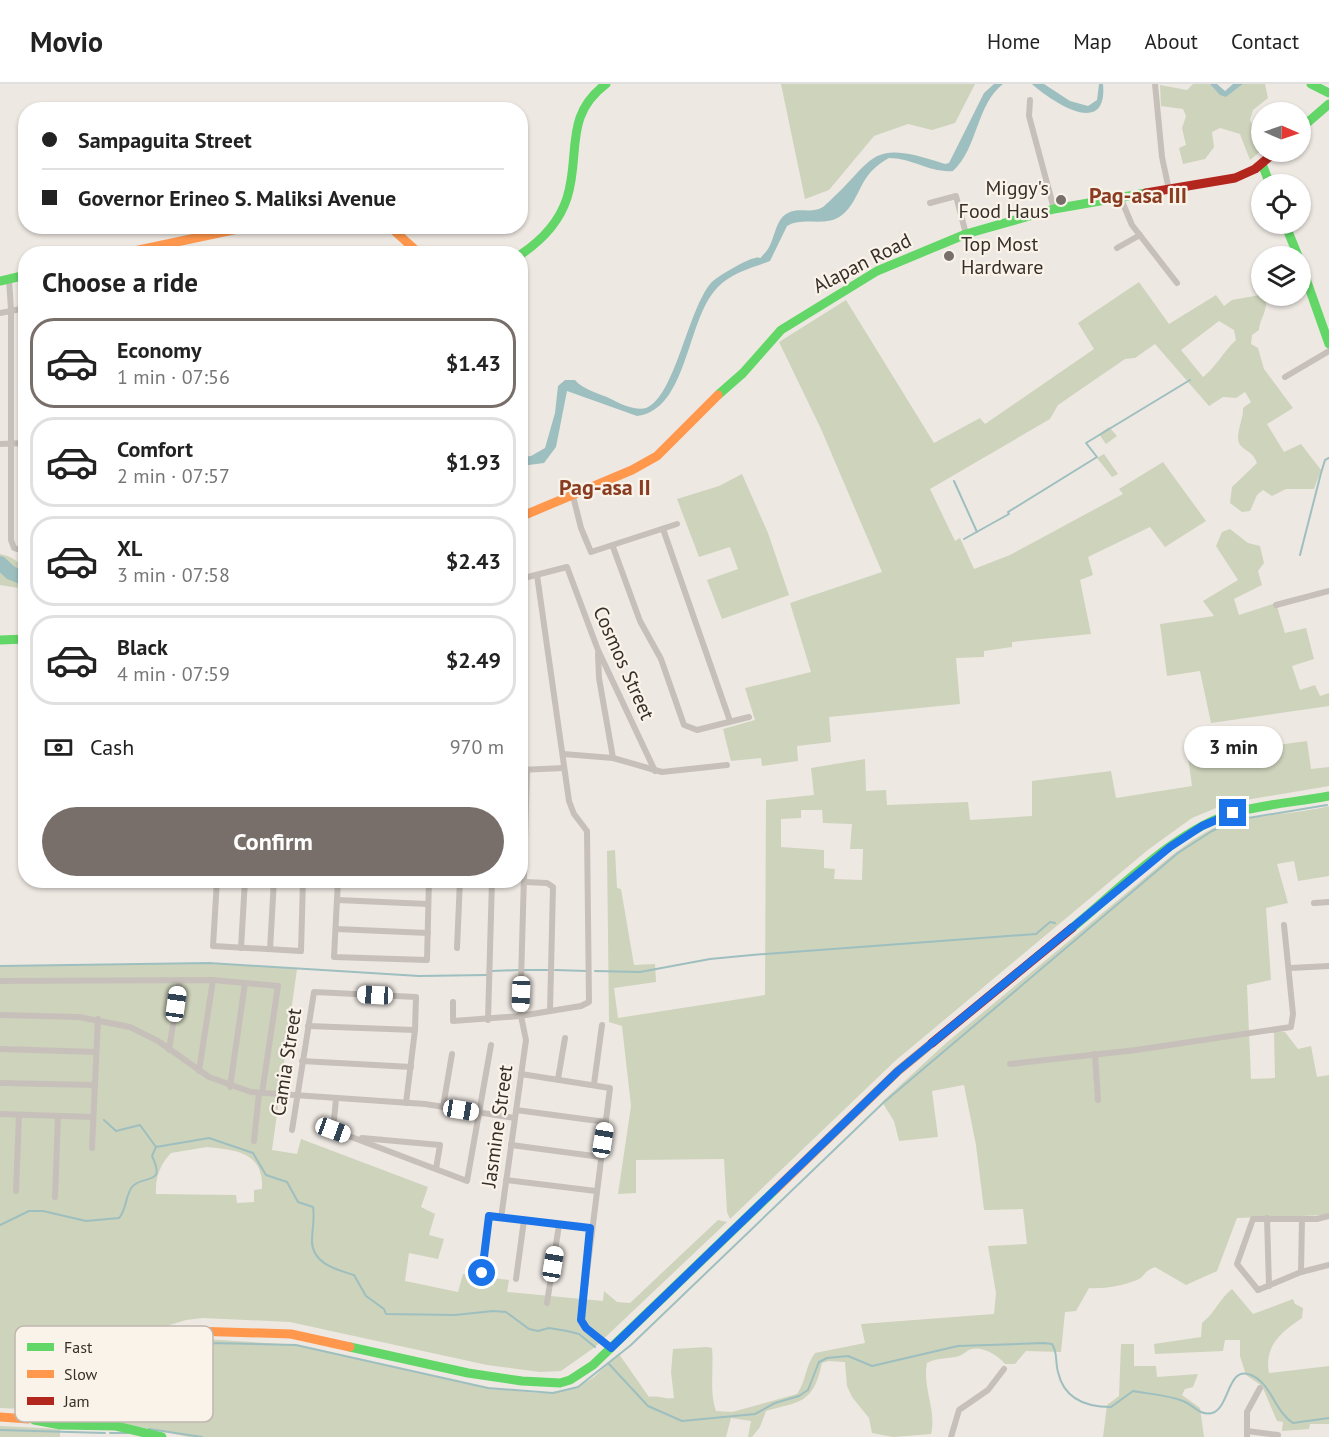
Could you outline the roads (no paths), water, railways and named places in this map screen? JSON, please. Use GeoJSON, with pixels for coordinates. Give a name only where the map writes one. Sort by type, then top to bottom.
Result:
{"type":"FeatureCollection","features":[{"type":"Feature","properties":{"kind":"main road"},"geometry":{"type":"LineString","coordinates":[[528,249],[543,238],[560,215],[570,188],[573,140],[579,114],[588,96],[606,84]]}},
{"type":"Feature","properties":{"kind":"main road"},"geometry":{"type":"LineString","coordinates":[[1311,84],[1329,93]]}},
{"type":"Feature","properties":{"kind":"main road"},"geometry":{"type":"LineString","coordinates":[[1311,120],[1329,104]]}},
{"type":"Feature","properties":{"kind":"main road"},"geometry":{"type":"LineString","coordinates":[[1262,164],[1266,174]]}},
{"type":"Feature","properties":{"kind":"main road","name":"Alapan Road"},"geometry":{"type":"LineString","coordinates":[[528,514],[632,471],[657,456],[709,403],[732,384],[790,323],[877,271],[966,234],[1054,209],[1235,178],[1262,164]]}},
{"type":"Feature","properties":{"kind":"main road"},"geometry":{"type":"LineString","coordinates":[[158,246],[214,234]]}},
{"type":"Feature","properties":{"kind":"main road"},"geometry":{"type":"LineString","coordinates":[[398,234],[411,246]]}},
{"type":"Feature","properties":{"kind":"main road"},"geometry":{"type":"LineString","coordinates":[[1311,293],[1329,344]]}},
{"type":"Feature","properties":{"kind":"main road"},"geometry":{"type":"LineString","coordinates":[[0,640],[18,639]]}},
{"type":"Feature","properties":{"kind":"main road"},"geometry":{"type":"LineString","coordinates":[[213,1332],[291,1334],[468,1373],[549,1383],[570,1380],[582,1373],[611,1348],[898,1071],[1170,847],[1202,826],[1233,813],[1329,796]]}},
{"type":"Feature","properties":{"kind":"main road"},"geometry":{"type":"LineString","coordinates":[[0,1417],[15,1418]]}},
{"type":"Feature","properties":{"kind":"main road"},"geometry":{"type":"LineString","coordinates":[[44,1422],[61,1425],[116,1426],[162,1437]]}},
{"type":"Feature","properties":{"kind":"street"},"geometry":{"type":"LineString","coordinates":[[1155,84],[1162,157],[1168,190]]}},
{"type":"Feature","properties":{"kind":"street"},"geometry":{"type":"LineString","coordinates":[[1030,100],[1029,116],[1054,209]]}},
{"type":"Feature","properties":{"kind":"street"},"geometry":{"type":"LineString","coordinates":[[930,203],[956,196],[966,234]]}},
{"type":"Feature","properties":{"kind":"street"},"geometry":{"type":"LineString","coordinates":[[1121,199],[1132,225],[1177,284]]}},
{"type":"Feature","properties":{"kind":"street"},"geometry":{"type":"LineString","coordinates":[[1117,248],[1140,235]]}},
{"type":"Feature","properties":{"kind":"street"},"geometry":{"type":"LineString","coordinates":[[4,280],[11,310],[9,444],[11,540],[14,548],[18,549]]}},
{"type":"Feature","properties":{"kind":"street"},"geometry":{"type":"LineString","coordinates":[[0,313],[18,309]]}},
{"type":"Feature","properties":{"kind":"street"},"geometry":{"type":"LineString","coordinates":[[1285,377],[1329,351]]}},
{"type":"Feature","properties":{"kind":"street"},"geometry":{"type":"LineString","coordinates":[[0,444],[18,443]]}},
{"type":"Feature","properties":{"kind":"street"},"geometry":{"type":"LineString","coordinates":[[573,496],[580,528],[591,552],[613,547],[676,524]]}},
{"type":"Feature","properties":{"kind":"street"},"geometry":{"type":"LineString","coordinates":[[663,529],[730,721]]}},
{"type":"Feature","properties":{"kind":"street"},"geometry":{"type":"LineString","coordinates":[[613,547],[637,614],[661,659],[684,724],[697,730],[749,717]]}},
{"type":"Feature","properties":{"kind":"street","name":"Cosmos Street"},"geometry":{"type":"LineString","coordinates":[[537,575],[567,567],[598,650],[655,771]]}},
{"type":"Feature","properties":{"kind":"street"},"geometry":{"type":"LineString","coordinates":[[453,1002],[453,1021],[488,1020],[586,1005],[590,998],[587,831],[570,808],[537,575],[528,577]]}},
{"type":"Feature","properties":{"kind":"street"},"geometry":{"type":"LineString","coordinates":[[1276,605],[1329,591]]}},
{"type":"Feature","properties":{"kind":"street"},"geometry":{"type":"LineString","coordinates":[[598,650],[598,672],[613,758]]}},
{"type":"Feature","properties":{"kind":"street"},"geometry":{"type":"LineString","coordinates":[[563,754],[613,758],[655,771],[727,765]]}},
{"type":"Feature","properties":{"kind":"street"},"geometry":{"type":"LineString","coordinates":[[528,770],[564,768]]}},
{"type":"Feature","properties":{"kind":"street"},"geometry":{"type":"LineString","coordinates":[[528,882],[547,883],[553,887],[550,1011]]}},
{"type":"Feature","properties":{"kind":"street"},"geometry":{"type":"LineString","coordinates":[[217,888],[213,946],[301,951],[303,888]]}},
{"type":"Feature","properties":{"kind":"street"},"geometry":{"type":"LineString","coordinates":[[241,948],[245,888]]}},
{"type":"Feature","properties":{"kind":"street"},"geometry":{"type":"LineString","coordinates":[[270,949],[274,888]]}},
{"type":"Feature","properties":{"kind":"street"},"geometry":{"type":"LineString","coordinates":[[338,888],[334,957],[427,960],[429,888]]}},
{"type":"Feature","properties":{"kind":"street"},"geometry":{"type":"LineString","coordinates":[[457,948],[460,888]]}},
{"type":"Feature","properties":{"kind":"street"},"geometry":{"type":"LineString","coordinates":[[488,1020],[492,888]]}},
{"type":"Feature","properties":{"kind":"street","name":"Jasmine Street"},"geometry":{"type":"LineString","coordinates":[[501,1218],[526,1040],[521,1016],[525,888]]}},
{"type":"Feature","properties":{"kind":"street"},"geometry":{"type":"LineString","coordinates":[[337,900],[428,904]]}},
{"type":"Feature","properties":{"kind":"street"},"geometry":{"type":"LineString","coordinates":[[1314,903],[1329,902]]}},
{"type":"Feature","properties":{"kind":"street"},"geometry":{"type":"LineString","coordinates":[[1010,1064],[1291,1027],[1294,1024],[1284,925]]}},
{"type":"Feature","properties":{"kind":"street"},"geometry":{"type":"LineString","coordinates":[[336,928],[428,933]]}},
{"type":"Feature","properties":{"kind":"street"},"geometry":{"type":"LineString","coordinates":[[1290,968],[1329,966]]}},
{"type":"Feature","properties":{"kind":"street"},"geometry":{"type":"LineString","coordinates":[[169,1050],[180,980]]}},
{"type":"Feature","properties":{"kind":"street"},"geometry":{"type":"LineString","coordinates":[[0,981],[180,980],[278,986],[254,1142]]}},
{"type":"Feature","properties":{"kind":"street"},"geometry":{"type":"LineString","coordinates":[[200,1071],[213,981]]}},
{"type":"Feature","properties":{"kind":"street"},"geometry":{"type":"LineString","coordinates":[[230,1087],[245,983]]}},
{"type":"Feature","properties":{"kind":"street","name":"Camia Street"},"geometry":{"type":"LineString","coordinates":[[292,1130],[314,992],[416,997],[415,1030]]}},
{"type":"Feature","properties":{"kind":"street"},"geometry":{"type":"LineString","coordinates":[[0,1015],[98,1019],[144,1032],[200,1071],[230,1087],[261,1093],[443,1107],[515,1118]]}},
{"type":"Feature","properties":{"kind":"street"},"geometry":{"type":"LineString","coordinates":[[92,1148],[98,1019]]}},
{"type":"Feature","properties":{"kind":"street"},"geometry":{"type":"LineString","coordinates":[[594,1084],[602,1024]]}},
{"type":"Feature","properties":{"kind":"street"},"geometry":{"type":"LineString","coordinates":[[308,1026],[415,1030],[406,1103]]}},
{"type":"Feature","properties":{"kind":"street"},"geometry":{"type":"LineString","coordinates":[[558,1079],[565,1038]]}},
{"type":"Feature","properties":{"kind":"street"},"geometry":{"type":"LineString","coordinates":[[336,1099],[333,1130],[467,1181],[491,1045]]}},
{"type":"Feature","properties":{"kind":"street"},"geometry":{"type":"LineString","coordinates":[[0,1049],[96,1052]]}},
{"type":"Feature","properties":{"kind":"street"},"geometry":{"type":"LineString","coordinates":[[443,1107],[452,1054]]}},
{"type":"Feature","properties":{"kind":"street"},"geometry":{"type":"LineString","coordinates":[[1095,1054],[1098,1100]]}},
{"type":"Feature","properties":{"kind":"street"},"geometry":{"type":"LineString","coordinates":[[302,1060],[411,1067]]}},
{"type":"Feature","properties":{"kind":"street"},"geometry":{"type":"LineString","coordinates":[[521,1074],[610,1088],[590,1228],[581,1312],[582,1324],[611,1348]]}},
{"type":"Feature","properties":{"kind":"street"},"geometry":{"type":"LineString","coordinates":[[0,1083],[95,1085]]}},
{"type":"Feature","properties":{"kind":"street"},"geometry":{"type":"LineString","coordinates":[[516,1110],[606,1122]]}},
{"type":"Feature","properties":{"kind":"street"},"geometry":{"type":"LineString","coordinates":[[0,1114],[93,1117]]}},
{"type":"Feature","properties":{"kind":"street"},"geometry":{"type":"LineString","coordinates":[[16,1191],[19,1115]]}},
{"type":"Feature","properties":{"kind":"street"},"geometry":{"type":"LineString","coordinates":[[55,1197],[58,1116]]}},
{"type":"Feature","properties":{"kind":"street"},"geometry":{"type":"LineString","coordinates":[[356,1138],[440,1145],[436,1169]]}},
{"type":"Feature","properties":{"kind":"street"},"geometry":{"type":"LineString","coordinates":[[511,1145],[601,1157]]}},
{"type":"Feature","properties":{"kind":"street"},"geometry":{"type":"LineString","coordinates":[[506,1180],[596,1191]]}},
{"type":"Feature","properties":{"kind":"street"},"geometry":{"type":"LineString","coordinates":[[482,1273],[489,1216],[590,1228]]}},
{"type":"Feature","properties":{"kind":"street"},"geometry":{"type":"LineString","coordinates":[[1329,1216],[1302,1219],[1253,1219],[1237,1264],[1258,1290],[1301,1272],[1329,1265]]}},
{"type":"Feature","properties":{"kind":"street"},"geometry":{"type":"LineString","coordinates":[[1267,1218],[1269,1286]]}},
{"type":"Feature","properties":{"kind":"street"},"geometry":{"type":"LineString","coordinates":[[1301,1272],[1302,1219]]}},
{"type":"Feature","properties":{"kind":"street"},"geometry":{"type":"LineString","coordinates":[[516,1279],[524,1220]]}},
{"type":"Feature","properties":{"kind":"street"},"geometry":{"type":"LineString","coordinates":[[547,1303],[559,1225]]}},
{"type":"Feature","properties":{"kind":"street"},"geometry":{"type":"LineString","coordinates":[[951,1437],[959,1410],[988,1390],[1004,1369]]}},
{"type":"Feature","properties":{"kind":"street"},"geometry":{"type":"LineString","coordinates":[[1260,1388],[1247,1412],[1247,1434],[1278,1435]]}},
{"type":"Feature","properties":{"kind":"water"},"geometry":{"type":"Polygon","coordinates":[[[994,84],[1003,84],[987,103],[968,151],[953,171],[937,170],[905,160],[889,158],[871,172],[848,209],[836,219],[794,223],[787,226],[770,261],[736,274],[717,288],[707,302],[677,381],[667,398],[654,410],[637,416],[567,391],[556,447],[544,463],[528,465],[528,456],[545,448],[555,413],[558,386],[565,380],[575,380],[587,389],[628,406],[638,409],[646,408],[656,401],[665,387],[695,312],[711,283],[751,259],[761,258],[770,245],[783,216],[792,211],[814,210],[823,207],[874,158],[885,153],[900,153],[949,163],[984,93],[994,84]]]}},
{"type":"Feature","properties":{"kind":"water"},"geometry":{"type":"Polygon","coordinates":[[[1032,84],[1044,84],[1070,101],[1088,106],[1097,100],[1099,84],[1103,84],[1102,101],[1097,110],[1088,113],[1077,111],[1052,99],[1032,84]]]}},
{"type":"Feature","properties":{"kind":"water"},"geometry":{"type":"Polygon","coordinates":[[[1210,84],[1217,84],[1225,91],[1233,84],[1243,84],[1226,97],[1220,95],[1210,84]]]}},
{"type":"Feature","properties":{"kind":"waterway"},"geometry":{"type":"LineString","coordinates":[[964,539],[1009,514],[1008,512],[1097,457],[1086,443],[1190,380]]}},
{"type":"Feature","properties":{"kind":"waterway"},"geometry":{"type":"LineString","coordinates":[[1300,555],[1321,473],[1325,460],[1329,458]]}},
{"type":"Feature","properties":{"kind":"waterway"},"geometry":{"type":"LineString","coordinates":[[954,481],[977,532]]}},
{"type":"Feature","properties":{"kind":"waterway"},"geometry":{"type":"LineString","coordinates":[[0,563],[18,576]]}},
{"type":"Feature","properties":{"kind":"waterway"},"geometry":{"type":"LineString","coordinates":[[213,1343],[296,1345],[488,1388],[553,1393],[578,1387],[631,1345],[883,1103],[1178,853],[1212,831],[1236,820],[1327,805]]}},
{"type":"Feature","properties":{"kind":"waterway"},"geometry":{"type":"LineString","coordinates":[[595,971],[640,972],[710,959],[1036,934],[1050,922],[1055,923]]}},
{"type":"Feature","properties":{"kind":"waterway"},"geometry":{"type":"LineString","coordinates":[[0,966],[209,963],[419,976],[487,975]]}},
{"type":"Feature","properties":{"kind":"waterway"},"geometry":{"type":"LineString","coordinates":[[492,971],[520,970]]}},
{"type":"Feature","properties":{"kind":"waterway"},"geometry":{"type":"LineString","coordinates":[[524,970],[549,970]]}},
{"type":"Feature","properties":{"kind":"waterway"},"geometry":{"type":"LineString","coordinates":[[555,970],[587,971]]}},
{"type":"Feature","properties":{"kind":"waterway"},"geometry":{"type":"LineString","coordinates":[[104,1120],[116,1131],[140,1125],[156,1147]]}},
{"type":"Feature","properties":{"kind":"waterway"},"geometry":{"type":"LineString","coordinates":[[0,1225],[29,1211],[43,1211],[86,1221],[119,1218],[132,1187],[136,1183],[155,1176],[157,1172],[152,1156],[156,1147],[209,1138],[253,1153],[266,1175],[287,1182],[298,1202],[313,1207],[312,1241],[316,1255],[327,1265],[354,1275],[366,1296],[384,1309],[386,1314],[455,1315],[506,1312],[529,1329],[538,1331],[549,1328],[579,1334],[595,1347]]}},
{"type":"Feature","properties":{"kind":"waterway"},"geometry":{"type":"LineString","coordinates":[[609,1364],[648,1406],[682,1421],[755,1414],[775,1403],[799,1396],[808,1390],[819,1362],[827,1358],[848,1356],[872,1366],[958,1346],[1044,1343],[1052,1344],[1054,1347],[1058,1372],[1065,1389],[1077,1400],[1085,1403],[1111,1407],[1133,1391],[1177,1399],[1207,1414],[1218,1410],[1233,1381],[1237,1376],[1243,1374],[1258,1379],[1293,1423],[1329,1418]]}},
{"type":"Feature","properties":{"kind":"waterway"},"geometry":{"type":"LineString","coordinates":[[149,1429],[202,1437]]}},
{"type":"Feature","properties":{"kind":"waterway"},"geometry":{"type":"LineString","coordinates":[[0,1430],[105,1433]]}},
{"type":"Feature","properties":{"kind":"waterway"},"geometry":{"type":"LineString","coordinates":[[110,1433],[128,1433]]}},
{"type":"Feature","properties":{"kind":"place","name":"Miggy's Food Haus"},"geometry":{"type":"Point","coordinates":[1061,200]}},
{"type":"Feature","properties":{"kind":"place","name":"Top Most Hardware"},"geometry":{"type":"Point","coordinates":[949,256]}},
{"type":"Feature","properties":{"kind":"district","name":"Pag-asa III"},"geometry":{"type":"Point","coordinates":[1138,195]}},
{"type":"Feature","properties":{"kind":"district","name":"Pag-asa II"},"geometry":{"type":"Point","coordinates":[605,487]}}]}
